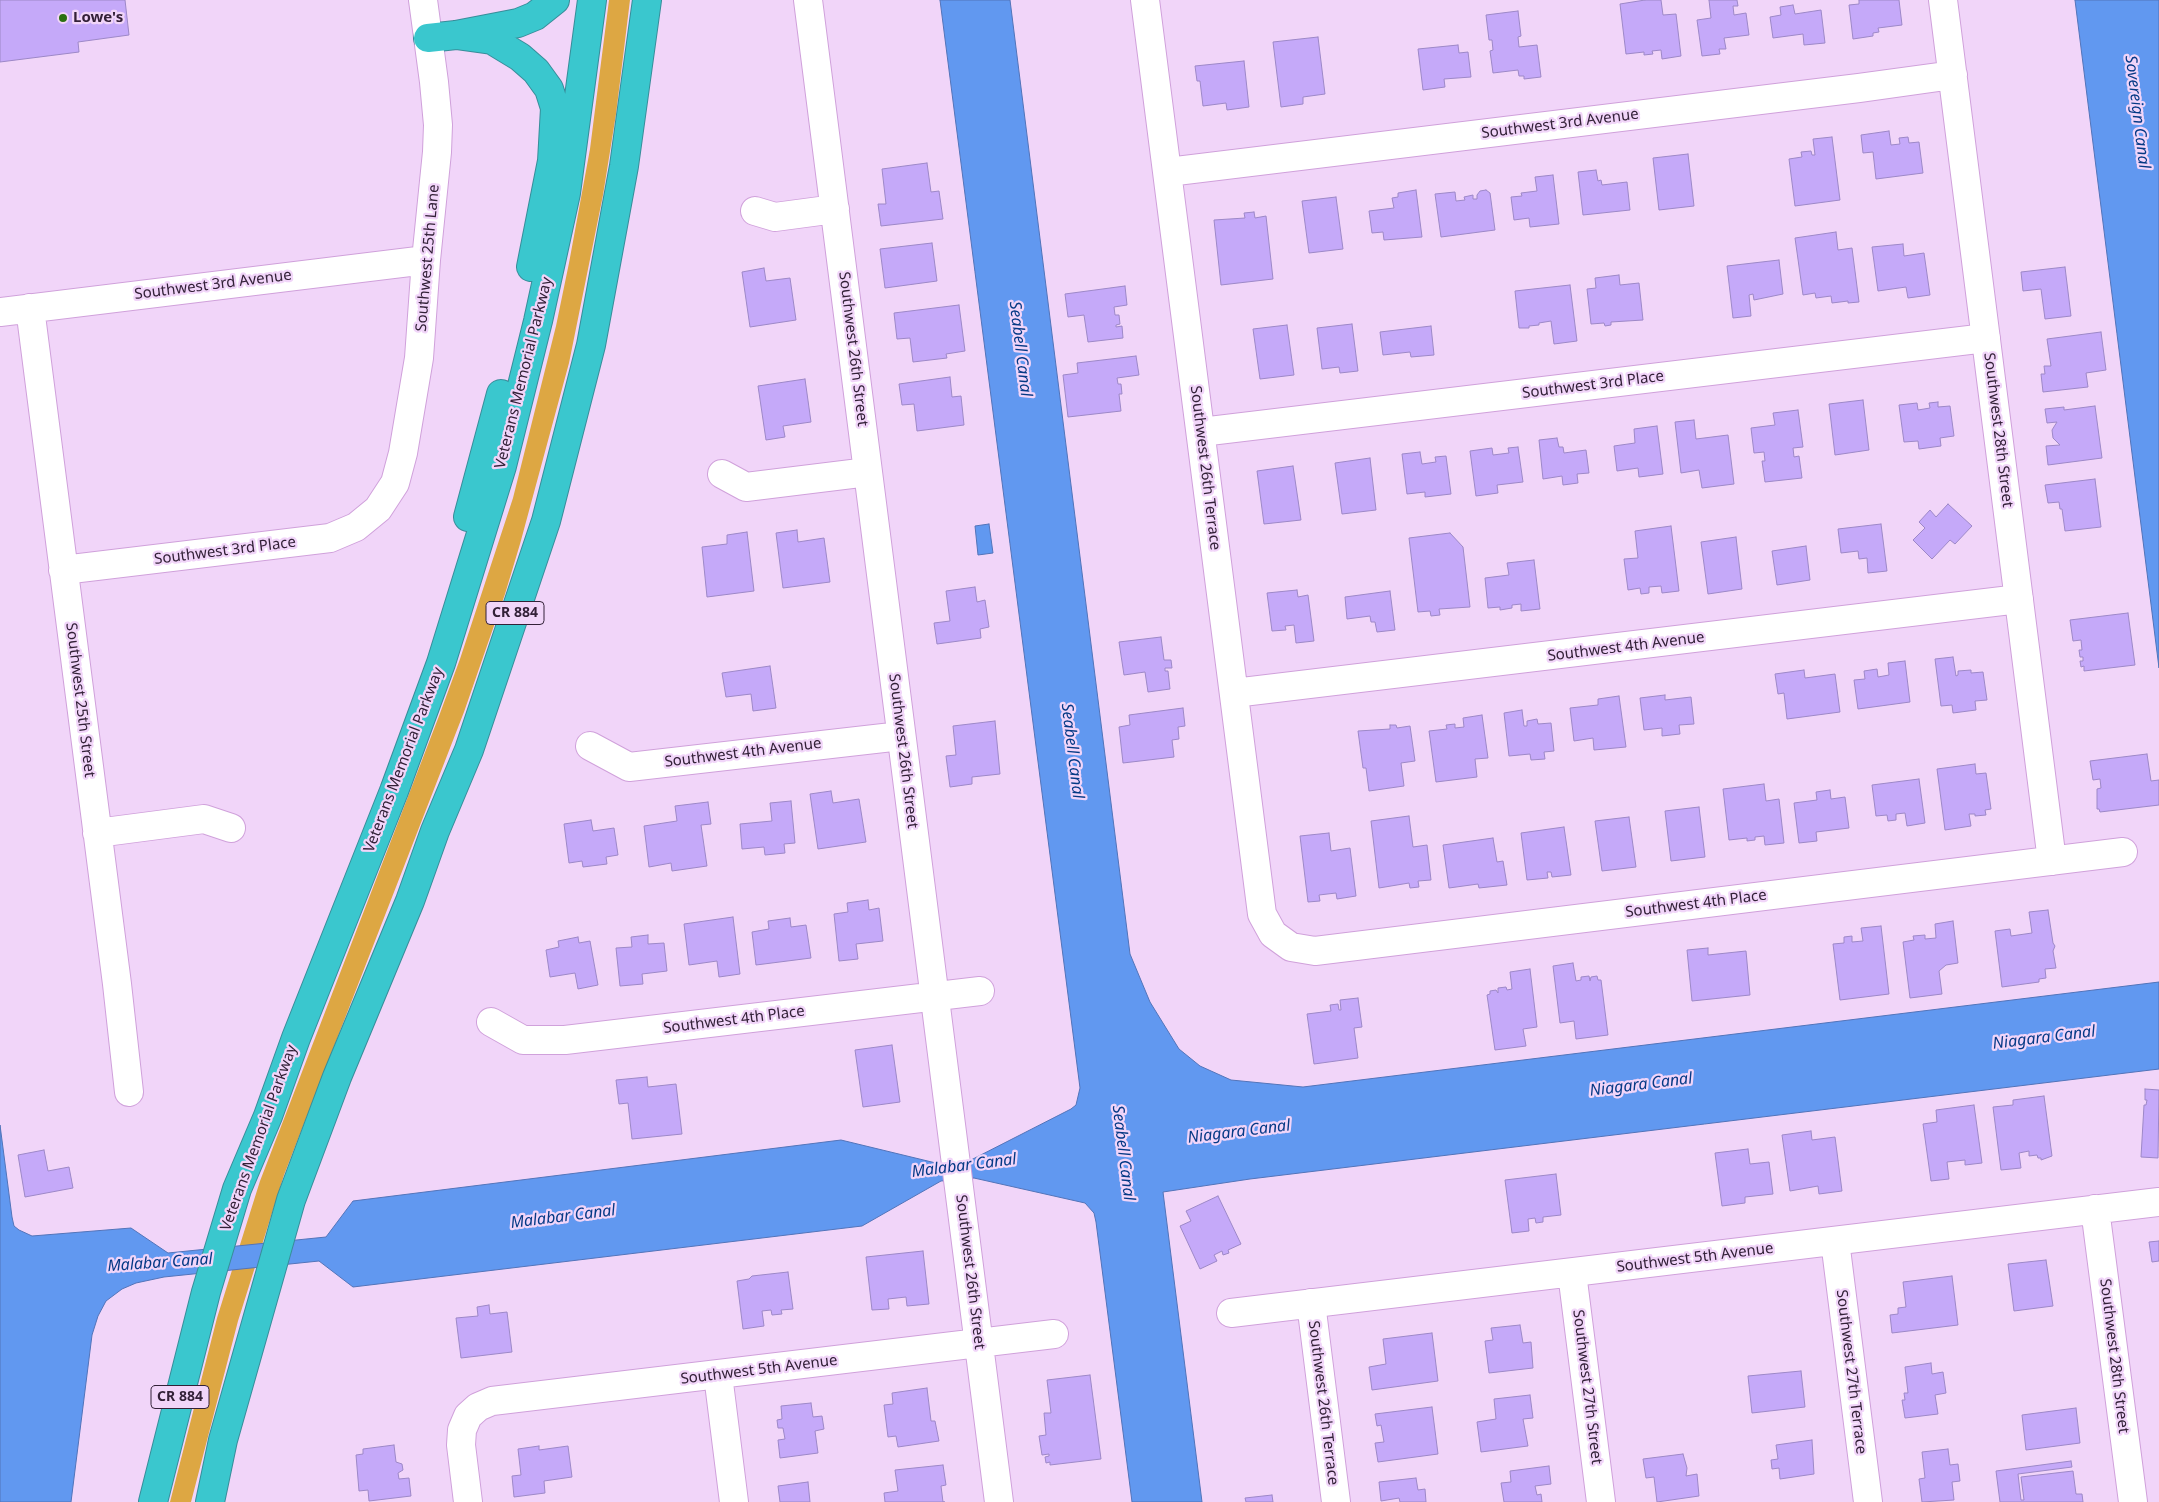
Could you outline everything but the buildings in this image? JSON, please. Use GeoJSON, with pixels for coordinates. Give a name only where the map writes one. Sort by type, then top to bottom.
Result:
{"type":"FeatureCollection","features":[{"type":"Feature","properties":{"kind":"highway"},"geometry":{"type":"LineString","coordinates":[[428,38],[456,35],[518,23],[535,16],[555,0]]}},
{"type":"Feature","properties":{"kind":"highway","name":"Veterans Memorial Parkway"},"geometry":{"type":"LineString","coordinates":[[154,1502],[206,1292],[236,1190],[268,1116],[296,1038],[394,791],[441,663],[502,466],[538,321],[572,158],[592,0]]}},
{"type":"Feature","properties":{"kind":"highway","name":"CR 884"},"geometry":{"type":"LineString","coordinates":[[210,1502],[223,1440],[291,1200],[337,1077],[410,901],[435,831],[469,750],[546,521],[591,345],[624,166],[639,69],[647,0]]}},
{"type":"Feature","properties":{"kind":"highway"},"geometry":{"type":"LineString","coordinates":[[639,69],[658,51],[666,0]]}},
{"type":"Feature","properties":{"kind":"highway"},"geometry":{"type":"LineString","coordinates":[[441,663],[456,562],[525,299],[552,161],[556,108],[549,89],[520,57],[492,40],[456,35]]}},
{"type":"Feature","properties":{"kind":"street","name":"Southwest 25th Lane"},"geometry":{"type":"LineString","coordinates":[[378,509],[395,483],[403,453],[419,358],[438,125],[423,0]]}},
{"type":"Feature","properties":{"kind":"street","name":"Southwest 26th Street"},"geometry":{"type":"LineString","coordinates":[[808,0],[999,1502]]}},
{"type":"Feature","properties":{"kind":"street","name":"Southwest 26th Terrace"},"geometry":{"type":"LineString","coordinates":[[1145,0],[1262,914],[1273,934]]}},
{"type":"Feature","properties":{"kind":"street","name":"Southwest 28th Street"},"geometry":{"type":"LineString","coordinates":[[1943,0],[2052,861]]}},
{"type":"Feature","properties":{"kind":"street","name":"Southwest 3rd Avenue"},"geometry":{"type":"LineString","coordinates":[[1168,172],[1953,75]]}},
{"type":"Feature","properties":{"kind":"street"},"geometry":{"type":"LineString","coordinates":[[755,211],[775,217],[835,209]]}},
{"type":"Feature","properties":{"kind":"street","name":"Southwest 3rd Avenue"},"geometry":{"type":"LineString","coordinates":[[0,312],[426,260]]}},
{"type":"Feature","properties":{"kind":"street","name":"Southwest 25th Street"},"geometry":{"type":"LineString","coordinates":[[30,308],[129,1092]]}},
{"type":"Feature","properties":{"kind":"street","name":"Southwest 3rd Place"},"geometry":{"type":"LineString","coordinates":[[1200,432],[1986,338]]}},
{"type":"Feature","properties":{"kind":"street"},"geometry":{"type":"LineString","coordinates":[[722,474],[746,487],[868,472]]}},
{"type":"Feature","properties":{"kind":"street","name":"Southwest 3rd Place"},"geometry":{"type":"LineString","coordinates":[[63,570],[330,538],[356,527],[378,509]]}},
{"type":"Feature","properties":{"kind":"street","name":"Southwest 4th Avenue"},"geometry":{"type":"LineString","coordinates":[[1234,693],[2019,599]]}},
{"type":"Feature","properties":{"kind":"street","name":"Southwest 4th Avenue"},"geometry":{"type":"LineString","coordinates":[[590,746],[629,767],[901,736]]}},
{"type":"Feature","properties":{"kind":"street"},"geometry":{"type":"LineString","coordinates":[[96,833],[204,819],[231,828]]}},
{"type":"Feature","properties":{"kind":"street","name":"Southwest 4th Place"},"geometry":{"type":"LineString","coordinates":[[1273,934],[1291,947],[1315,951],[2123,852]]}},
{"type":"Feature","properties":{"kind":"street","name":"Southwest 4th Place"},"geometry":{"type":"LineString","coordinates":[[491,1022],[523,1040],[565,1040],[936,997],[980,990]]}},
{"type":"Feature","properties":{"kind":"street","name":"Southwest 5th Avenue"},"geometry":{"type":"LineString","coordinates":[[1231,1313],[2159,1202]]}},
{"type":"Feature","properties":{"kind":"street","name":"Southwest 28th Street"},"geometry":{"type":"LineString","coordinates":[[2096,1209],[2133,1502]]}},
{"type":"Feature","properties":{"kind":"street","name":"Southwest 27th Terrace"},"geometry":{"type":"LineString","coordinates":[[1835,1241],[1868,1502]]}},
{"type":"Feature","properties":{"kind":"street","name":"Southwest 27th Street"},"geometry":{"type":"LineString","coordinates":[[1572,1273],[1601,1502]]}},
{"type":"Feature","properties":{"kind":"street","name":"Southwest 26th Terrace"},"geometry":{"type":"LineString","coordinates":[[1311,1303],[1336,1502]]}},
{"type":"Feature","properties":{"kind":"street","name":"Southwest 5th Avenue"},"geometry":{"type":"LineString","coordinates":[[468,1502],[461,1445],[462,1430],[468,1416],[478,1407],[492,1401],[1054,1334]]}},
{"type":"Feature","properties":{"kind":"street"},"geometry":{"type":"LineString","coordinates":[[718,1375],[734,1502]]}},
{"type":"Feature","properties":{"kind":"shaded area"},"geometry":{"type":"Polygon","coordinates":[[[609,0],[630,0],[616,114],[603,195],[569,363],[520,544],[505,594],[464,712],[284,1175],[238,1321],[191,1502],[170,1502],[217,1318],[260,1181],[439,716],[460,659],[513,498],[556,326],[569,263],[590,149],[609,0]]]}},
{"type":"Feature","properties":{"kind":"water"},"geometry":{"type":"Polygon","coordinates":[[[940,0],[1010,0],[1130,954],[1150,1002],[1179,1049],[1200,1066],[1231,1080],[1303,1087],[2159,982],[2159,1069],[1250,1179],[1163,1192],[1202,1502],[1132,1502],[1094,1213],[1085,1203],[974,1178],[941,1181],[862,1226],[353,1287],[319,1261],[164,1277],[136,1283],[122,1289],[106,1301],[98,1316],[92,1335],[71,1502],[0,1502],[0,1125],[12,1217],[14,1226],[19,1230],[32,1236],[131,1228],[168,1253],[326,1237],[353,1201],[841,1140],[940,1164],[971,1160],[1076,1105],[1080,1088],[940,0]]]}},
{"type":"Feature","properties":{"kind":"water","name":"Sovereign Canal"},"geometry":{"type":"Polygon","coordinates":[[[2075,0],[2159,0],[2159,668],[2075,0]]]}},
{"type":"Feature","properties":{"kind":"water"},"geometry":{"type":"Polygon","coordinates":[[[989,524],[993,553],[978,555],[975,526],[989,524]]]}},
{"type":"Feature","properties":{"kind":"place","name":"Lowe's"},"geometry":{"type":"Point","coordinates":[63,18]}},
{"type":"Feature","properties":{"kind":"water label","name":"Seabell Canal"},"geometry":{"type":"Point","coordinates":[1020,349]}},
{"type":"Feature","properties":{"kind":"water label","name":"Seabell Canal"},"geometry":{"type":"Point","coordinates":[1072,751]}},
{"type":"Feature","properties":{"kind":"water label","name":"Niagara Canal"},"geometry":{"type":"Point","coordinates":[2044,1038]}},
{"type":"Feature","properties":{"kind":"water label","name":"Niagara Canal"},"geometry":{"type":"Point","coordinates":[1641,1085]}},
{"type":"Feature","properties":{"kind":"water label","name":"Niagara Canal"},"geometry":{"type":"Point","coordinates":[1239,1132]}},
{"type":"Feature","properties":{"kind":"water label","name":"Seabell Canal"},"geometry":{"type":"Point","coordinates":[1123,1153]}},
{"type":"Feature","properties":{"kind":"water label","name":"Malabar Canal"},"geometry":{"type":"Point","coordinates":[964,1166]}},
{"type":"Feature","properties":{"kind":"water label","name":"Malabar Canal"},"geometry":{"type":"Point","coordinates":[563,1217]}},
{"type":"Feature","properties":{"kind":"water label","name":"Malabar Canal"},"geometry":{"type":"Point","coordinates":[160,1263]}}]}
